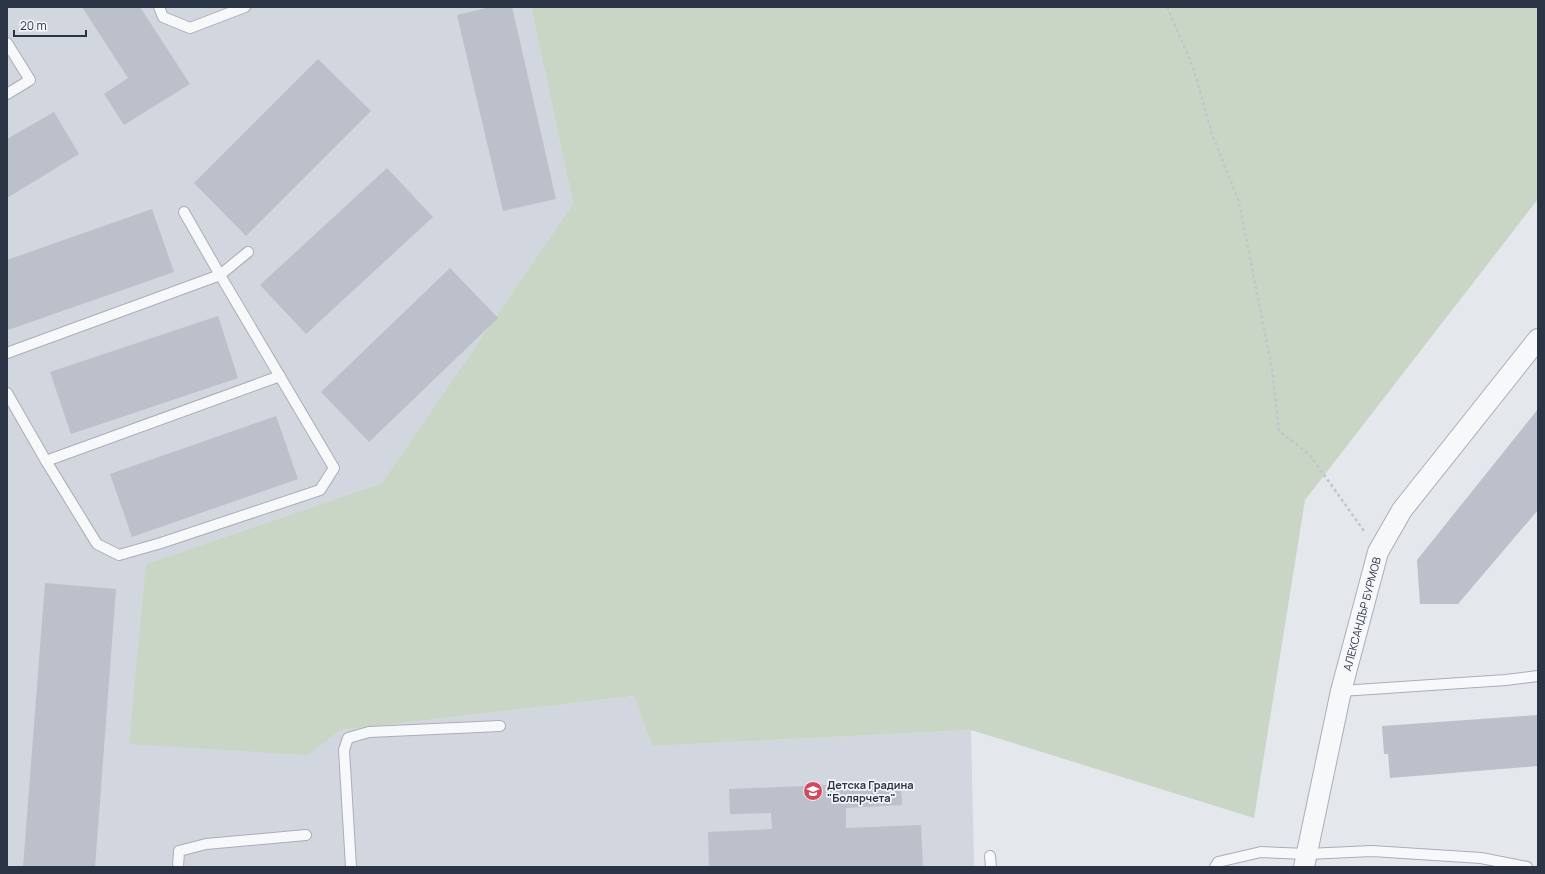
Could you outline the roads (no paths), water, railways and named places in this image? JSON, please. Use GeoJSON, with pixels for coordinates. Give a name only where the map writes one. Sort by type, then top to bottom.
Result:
{"type":"FeatureCollection","features":[{"type":"Feature","properties":{"kind":"street","name":"АЛЕКСАНДЪР БУРМОВ"},"geometry":{"type":"LineString","coordinates":[[1306,861],[1341,691],[1378,552],[1402,510],[1538,339]]}},
{"type":"Feature","properties":{"kind":"lane"},"geometry":{"type":"LineString","coordinates":[[159,7],[163,17],[190,28],[245,7]]}},
{"type":"Feature","properties":{"kind":"lane"},"geometry":{"type":"LineString","coordinates":[[7,43],[30,80],[7,94]]}},
{"type":"Feature","properties":{"kind":"lane"},"geometry":{"type":"LineString","coordinates":[[7,393],[46,461],[97,544],[119,555],[161,543],[320,490],[334,468],[184,212]]}},
{"type":"Feature","properties":{"kind":"lane"},"geometry":{"type":"LineString","coordinates":[[7,353],[220,275],[248,252]]}},
{"type":"Feature","properties":{"kind":"lane"},"geometry":{"type":"LineString","coordinates":[[46,461],[280,376]]}},
{"type":"Feature","properties":{"kind":"lane"},"geometry":{"type":"LineString","coordinates":[[1341,691],[1506,680],[1538,676]]}},
{"type":"Feature","properties":{"kind":"lane"},"geometry":{"type":"LineString","coordinates":[[351,867],[344,750],[348,738],[369,732],[500,726]]}},
{"type":"Feature","properties":{"kind":"lane"},"geometry":{"type":"LineString","coordinates":[[178,867],[179,851],[206,844],[306,835]]}},
{"type":"Feature","properties":{"kind":"lane"},"geometry":{"type":"LineString","coordinates":[[1215,867],[1218,862],[1261,852],[1306,861],[1372,851],[1481,858],[1527,867]]}},
{"type":"Feature","properties":{"kind":"lane"},"geometry":{"type":"LineString","coordinates":[[990,856],[991,867]]}},
{"type":"Feature","properties":{"kind":"place","name":"Детска Градина \"Болярчета\""},"geometry":{"type":"Point","coordinates":[813,791]}}]}
